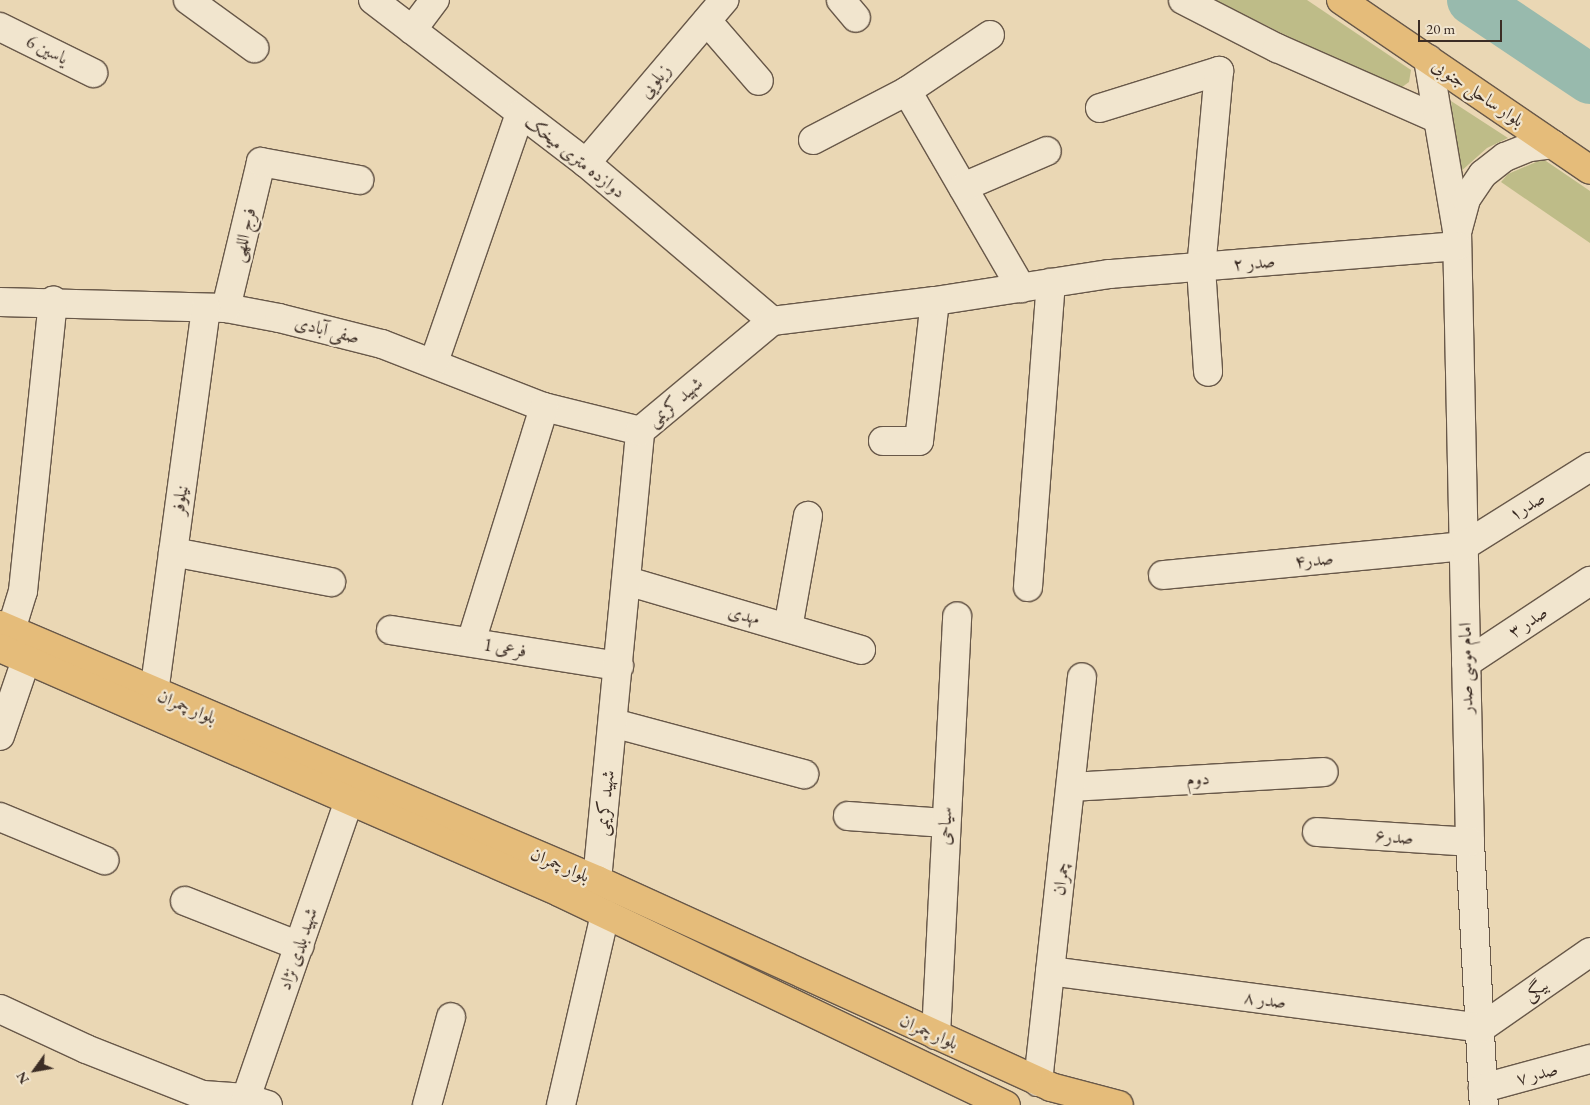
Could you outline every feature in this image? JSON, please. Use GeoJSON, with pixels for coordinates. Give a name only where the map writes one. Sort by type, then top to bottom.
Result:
{"type":"FeatureCollection","features":[{"type":"Feature","properties":{"kind":"main road","name":"بلوار ساحلی جنوبی"},"geometry":{"type":"LineString","coordinates":[[1341,0],[1590,170]]}},
{"type":"Feature","properties":{"kind":"main road","name":"بلوار چمران"},"geometry":{"type":"LineString","coordinates":[[4,635],[26,660],[349,800],[605,914],[1006,1105]]}},
{"type":"Feature","properties":{"kind":"main road","name":"بلوار چمران"},"geometry":{"type":"LineString","coordinates":[[4,635],[154,692],[597,880],[1038,1082],[1068,1093],[1119,1105]]}},
{"type":"Feature","properties":{"kind":"street"},"geometry":{"type":"LineString","coordinates":[[188,0],[254,48]]}},
{"type":"Feature","properties":{"kind":"street","name":"دوازده متری میخک"},"geometry":{"type":"LineString","coordinates":[[372,0],[586,163],[772,321]]}},
{"type":"Feature","properties":{"kind":"street"},"geometry":{"type":"LineString","coordinates":[[412,30],[435,0]]}},
{"type":"Feature","properties":{"kind":"street","name":"زیلویی"},"geometry":{"type":"LineString","coordinates":[[586,163],[724,0]]}},
{"type":"Feature","properties":{"kind":"street"},"geometry":{"type":"LineString","coordinates":[[1183,0],[1276,48],[1438,119]]}},
{"type":"Feature","properties":{"kind":"street"},"geometry":{"type":"LineString","coordinates":[[707,21],[759,81]]}},
{"type":"Feature","properties":{"kind":"street","name":"یاسین 6"},"geometry":{"type":"LineString","coordinates":[[0,27],[93,73]]}},
{"type":"Feature","properties":{"kind":"street"},"geometry":{"type":"LineString","coordinates":[[814,140],[907,91],[990,35]]}},
{"type":"Feature","properties":{"kind":"street"},"geometry":{"type":"LineString","coordinates":[[1428,59],[1457,238]]}},
{"type":"Feature","properties":{"kind":"street"},"geometry":{"type":"LineString","coordinates":[[1100,108],[1219,71],[1200,268],[1208,372]]}},
{"type":"Feature","properties":{"kind":"street"},"geometry":{"type":"LineString","coordinates":[[907,91],[1021,288]]}},
{"type":"Feature","properties":{"kind":"street"},"geometry":{"type":"LineString","coordinates":[[434,362],[520,114]]}},
{"type":"Feature","properties":{"kind":"street"},"geometry":{"type":"LineString","coordinates":[[1457,238],[1466,200],[1483,174],[1505,157],[1530,147],[1553,144]]}},
{"type":"Feature","properties":{"kind":"street"},"geometry":{"type":"LineString","coordinates":[[963,187],[1047,151]]}},
{"type":"Feature","properties":{"kind":"street","name":"فرج اللهی"},"geometry":{"type":"LineString","coordinates":[[216,308],[261,162],[359,180]]}},
{"type":"Feature","properties":{"kind":"street","name":"صدر ۲"},"geometry":{"type":"LineString","coordinates":[[1051,282],[1200,268],[1457,238]]}},
{"type":"Feature","properties":{"kind":"street","name":"امام موسی صدر"},"geometry":{"type":"LineString","coordinates":[[1457,238],[1470,842],[1484,1097]]}},
{"type":"Feature","properties":{"kind":"street"},"geometry":{"type":"LineString","coordinates":[[772,321],[935,301],[1051,282],[1028,587]]}},
{"type":"Feature","properties":{"kind":"street"},"geometry":{"type":"LineString","coordinates":[[883,442],[919,441],[935,301]]}},
{"type":"Feature","properties":{"kind":"street","name":"صفی آبادی"},"geometry":{"type":"LineString","coordinates":[[0,302],[216,308],[330,330],[434,362],[544,407],[640,431]]}},
{"type":"Feature","properties":{"kind":"street"},"geometry":{"type":"LineString","coordinates":[[4,635],[23,591],[52,302]]}},
{"type":"Feature","properties":{"kind":"street","name":"نیلوفر"},"geometry":{"type":"LineString","coordinates":[[154,692],[173,552],[216,308]]}},
{"type":"Feature","properties":{"kind":"street","name":"شهید کریمی"},"geometry":{"type":"LineString","coordinates":[[597,880],[640,431],[772,321]]}},
{"type":"Feature","properties":{"kind":"street"},"geometry":{"type":"LineString","coordinates":[[471,642],[544,407]]}},
{"type":"Feature","properties":{"kind":"street","name":"صدر۱"},"geometry":{"type":"LineString","coordinates":[[1464,546],[1590,467]]}},
{"type":"Feature","properties":{"kind":"street"},"geometry":{"type":"LineString","coordinates":[[788,628],[808,516]]}},
{"type":"Feature","properties":{"kind":"street","name":"صدر۴"},"geometry":{"type":"LineString","coordinates":[[1163,574],[1464,546]]}},
{"type":"Feature","properties":{"kind":"street"},"geometry":{"type":"LineString","coordinates":[[173,552],[331,582]]}},
{"type":"Feature","properties":{"kind":"street","name":"مهدی"},"geometry":{"type":"LineString","coordinates":[[627,581],[861,650]]}},
{"type":"Feature","properties":{"kind":"street","name":"صدر ۳"},"geometry":{"type":"LineString","coordinates":[[1466,663],[1590,581]]}},
{"type":"Feature","properties":{"kind":"street","name":"سیاحی"},"geometry":{"type":"LineString","coordinates":[[936,1035],[945,824],[957,616]]}},
{"type":"Feature","properties":{"kind":"street","name":"فرعی 1"},"geometry":{"type":"LineString","coordinates":[[391,630],[619,666]]}},
{"type":"Feature","properties":{"kind":"street"},"geometry":{"type":"LineString","coordinates":[[0,736],[26,660]]}},
{"type":"Feature","properties":{"kind":"street","name":"چمران"},"geometry":{"type":"LineString","coordinates":[[1038,1082],[1072,787],[1082,677]]}},
{"type":"Feature","properties":{"kind":"street"},"geometry":{"type":"LineString","coordinates":[[613,723],[804,774]]}},
{"type":"Feature","properties":{"kind":"street","name":"دوم"},"geometry":{"type":"LineString","coordinates":[[1072,787],[1324,772]]}},
{"type":"Feature","properties":{"kind":"street","name":"شهید بلدی نژاد"},"geometry":{"type":"LineString","coordinates":[[257,1102],[299,946],[349,800]]}},
{"type":"Feature","properties":{"kind":"street"},"geometry":{"type":"LineString","coordinates":[[848,816],[945,824]]}},
{"type":"Feature","properties":{"kind":"street"},"geometry":{"type":"LineString","coordinates":[[0,817],[104,860]]}},
{"type":"Feature","properties":{"kind":"street","name":"صدر۶"},"geometry":{"type":"LineString","coordinates":[[1317,832],[1470,842]]}},
{"type":"Feature","properties":{"kind":"street"},"geometry":{"type":"LineString","coordinates":[[185,901],[299,946]]}},
{"type":"Feature","properties":{"kind":"street"},"geometry":{"type":"LineString","coordinates":[[561,1105],[605,914]]}},
{"type":"Feature","properties":{"kind":"street","name":"بیگی"},"geometry":{"type":"LineString","coordinates":[[1481,1028],[1590,952]]}},
{"type":"Feature","properties":{"kind":"street","name":"صدر ۸"},"geometry":{"type":"LineString","coordinates":[[1050,971],[1481,1028]]}},
{"type":"Feature","properties":{"kind":"street"},"geometry":{"type":"LineString","coordinates":[[0,1009],[202,1100],[257,1102]]}},
{"type":"Feature","properties":{"kind":"street"},"geometry":{"type":"LineString","coordinates":[[427,1105],[451,1017]]}},
{"type":"Feature","properties":{"kind":"street","name":"صدر ۷"},"geometry":{"type":"LineString","coordinates":[[1484,1097],[1590,1059]]}},
{"type":"Feature","properties":{"kind":"shaded area"},"geometry":{"type":"Polygon","coordinates":[[[1214,0],[1307,0],[1411,70],[1409,82],[1398,90],[1214,0]]]}},
{"type":"Feature","properties":{"kind":"shaded area"},"geometry":{"type":"Polygon","coordinates":[[[1451,101],[1508,138],[1487,148],[1459,173],[1451,101]]]}},
{"type":"Feature","properties":{"kind":"shaded area"},"geometry":{"type":"Polygon","coordinates":[[[1543,159],[1590,191],[1590,243],[1501,182],[1508,174],[1543,159]]]}},
{"type":"Feature","properties":{"kind":"waterway"},"geometry":{"type":"LineString","coordinates":[[1472,0],[1590,79]]}}]}
